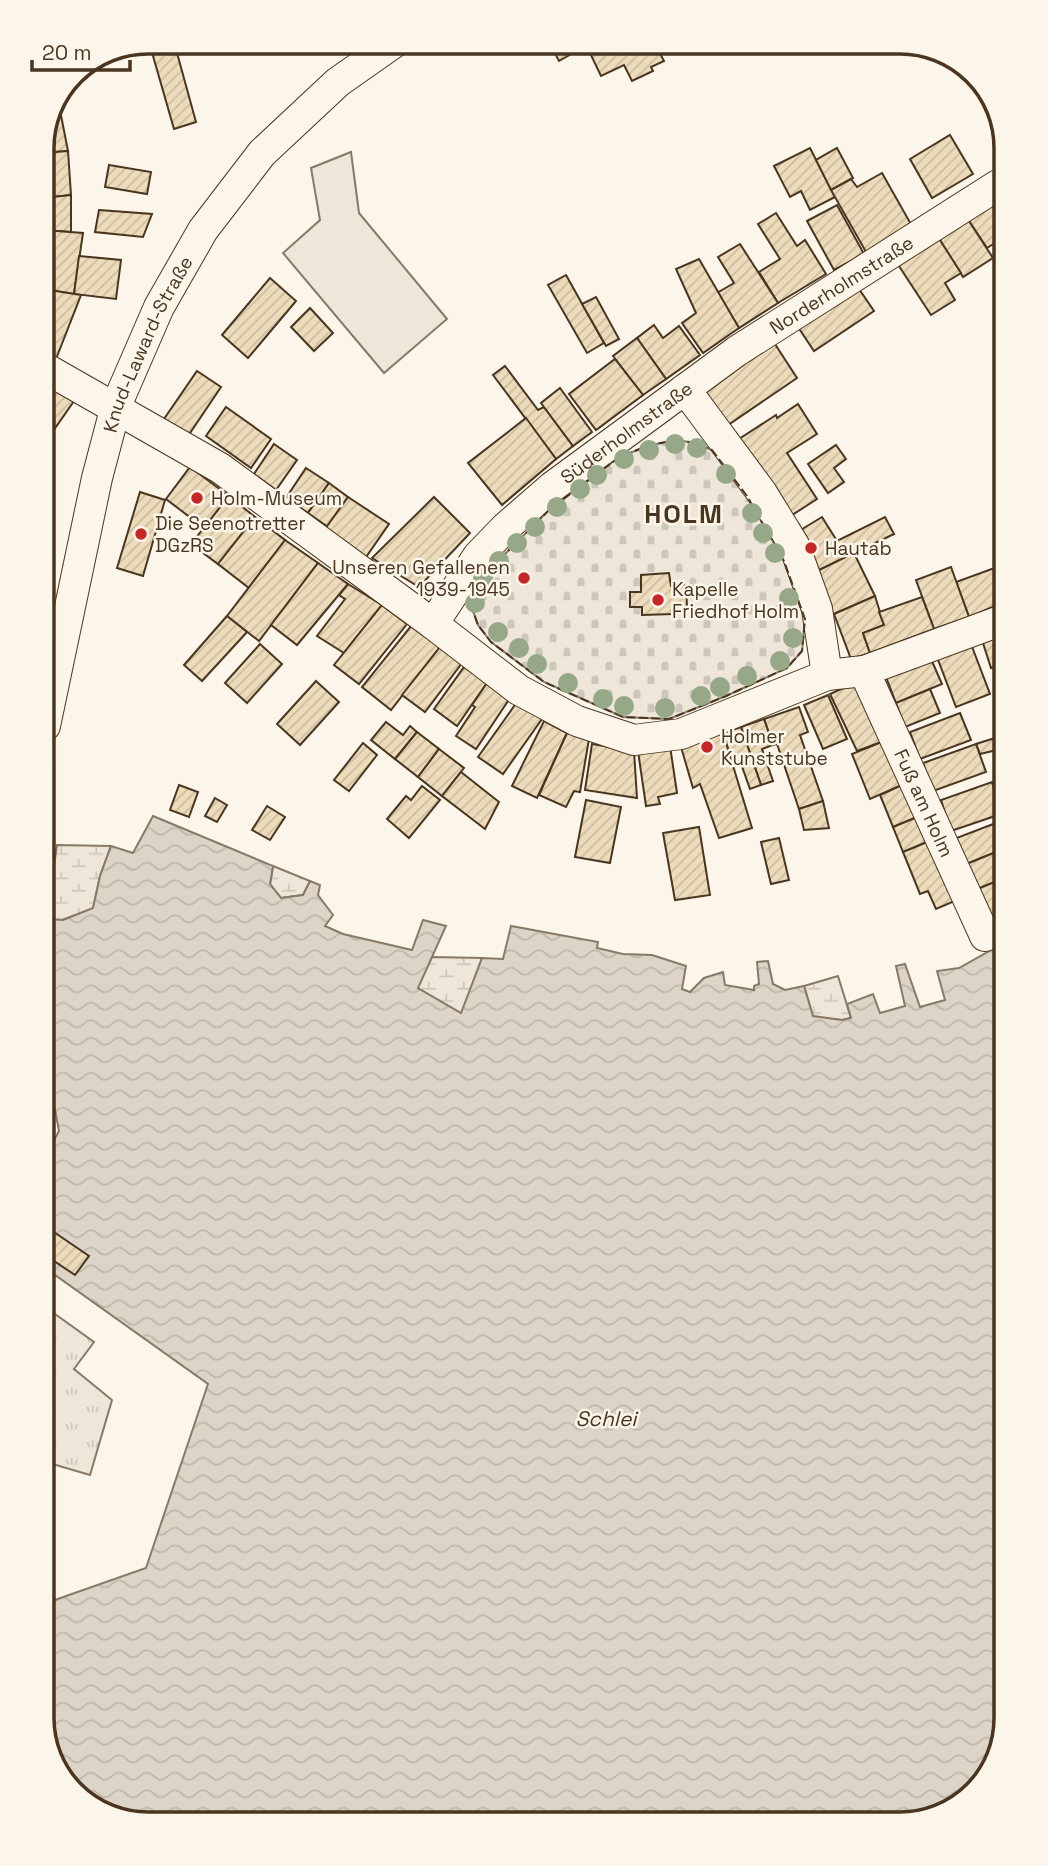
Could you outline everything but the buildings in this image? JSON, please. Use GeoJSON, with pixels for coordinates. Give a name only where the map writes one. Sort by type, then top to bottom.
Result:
{"type":"FeatureCollection","features":[{"type":"Feature","properties":{"kind":"street","name":"Knud-Laward-Straße"},"geometry":{"type":"LineString","coordinates":[[54,683],[97,478],[116,406],[165,296],[203,230],[262,153],[338,82],[378,54]]}},
{"type":"Feature","properties":{"kind":"street","name":"Norderholmstraße"},"geometry":{"type":"LineString","coordinates":[[685,389],[737,351],[994,188]]}},
{"type":"Feature","properties":{"kind":"street"},"geometry":{"type":"LineString","coordinates":[[54,373],[220,468],[519,690],[577,721],[634,740],[681,734],[827,675],[864,671],[994,623]]}},
{"type":"Feature","properties":{"kind":"street","name":"Süderholmstraße"},"geometry":{"type":"LineString","coordinates":[[433,624],[478,555],[506,527],[552,487],[685,389],[762,493],[794,545],[817,609],[827,675]]}},
{"type":"Feature","properties":{"kind":"street","name":"Fuß am Holm"},"geometry":{"type":"LineString","coordinates":[[864,671],[985,936]]}},
{"type":"Feature","properties":{"kind":"green space"},"geometry":{"type":"Polygon","coordinates":[[[675,440],[696,443],[712,450],[747,496],[784,561],[805,619],[802,651],[787,668],[669,719],[623,717],[544,682],[491,642],[478,625],[473,611],[473,595],[478,581],[550,509],[618,458],[647,446],[675,440]]]}},
{"type":"Feature","properties":{"kind":"green space"},"geometry":{"type":"Polygon","coordinates":[[[57,845],[111,846],[100,876],[93,909],[62,920],[54,920],[54,865],[57,845]]]}},
{"type":"Feature","properties":{"kind":"green space"},"geometry":{"type":"Polygon","coordinates":[[[273,866],[310,881],[303,895],[281,898],[270,884],[273,866]]]}},
{"type":"Feature","properties":{"kind":"green space"},"geometry":{"type":"Polygon","coordinates":[[[432,957],[482,958],[462,1014],[417,988],[432,957]]]}},
{"type":"Feature","properties":{"kind":"green space"},"geometry":{"type":"Polygon","coordinates":[[[838,976],[851,1018],[842,1020],[813,1017],[804,986],[838,976]]]}},
{"type":"Feature","properties":{"kind":"green space"},"geometry":{"type":"Polygon","coordinates":[[[54,1313],[94,1342],[74,1369],[112,1400],[90,1475],[54,1464],[54,1313]]]}},
{"type":"Feature","properties":{"kind":"shaded area"},"geometry":{"type":"Polygon","coordinates":[[[351,152],[359,213],[447,319],[384,373],[283,253],[320,220],[311,168],[351,152]]]}},
{"type":"Feature","properties":{"kind":"water","name":"Schlei"},"geometry":{"type":"Polygon","coordinates":[[[153,816],[273,866],[270,884],[281,898],[303,895],[310,881],[320,885],[318,895],[333,915],[325,926],[343,934],[412,950],[423,920],[446,926],[418,988],[461,1013],[482,958],[503,959],[511,926],[598,942],[597,948],[623,954],[652,955],[686,966],[682,989],[690,992],[704,978],[723,972],[725,985],[754,990],[754,986],[759,984],[757,962],[768,961],[773,984],[785,990],[804,986],[813,1016],[842,1020],[851,1018],[847,1004],[873,994],[880,1013],[905,1006],[896,966],[905,964],[920,1007],[945,1000],[937,971],[959,968],[994,948],[994,1718],[987,1754],[978,1770],[957,1792],[936,1805],[900,1812],[142,1812],[107,1802],[78,1780],[61,1754],[56,1736],[54,1600],[146,1568],[208,1384],[54,1274],[54,1140],[59,1131],[54,1104],[54,919],[63,920],[93,908],[100,876],[111,846],[133,853],[153,816]]]}},
{"type":"Feature","properties":{"kind":"fence"},"geometry":{"type":"LineString","coordinates":[[675,440],[696,443],[712,450],[747,496],[784,561],[805,619],[802,651],[787,668],[669,719],[623,717],[544,682],[491,642],[478,625],[473,611],[473,595],[478,581],[550,509],[618,458],[647,446],[675,440]]}},
{"type":"Feature","properties":{"kind":"place","name":"Holm-Museum"},"geometry":{"type":"Point","coordinates":[197,498]}},
{"type":"Feature","properties":{"kind":"place","name":"Die Seenotretter DGzRS"},"geometry":{"type":"Point","coordinates":[141,534]}},
{"type":"Feature","properties":{"kind":"place","name":"Hautab"},"geometry":{"type":"Point","coordinates":[811,548]}},
{"type":"Feature","properties":{"kind":"place","name":"Unseren Gefallenen 1939-1945"},"geometry":{"type":"Point","coordinates":[524,578]}},
{"type":"Feature","properties":{"kind":"place","name":"Kapelle Friedhof Holm"},"geometry":{"type":"Point","coordinates":[658,600]}},
{"type":"Feature","properties":{"kind":"place","name":"Holmer Kunststube"},"geometry":{"type":"Point","coordinates":[707,747]}},
{"type":"Feature","properties":{"kind":"district","name":"HOLM"},"geometry":{"type":"Point","coordinates":[684,514]}}]}
